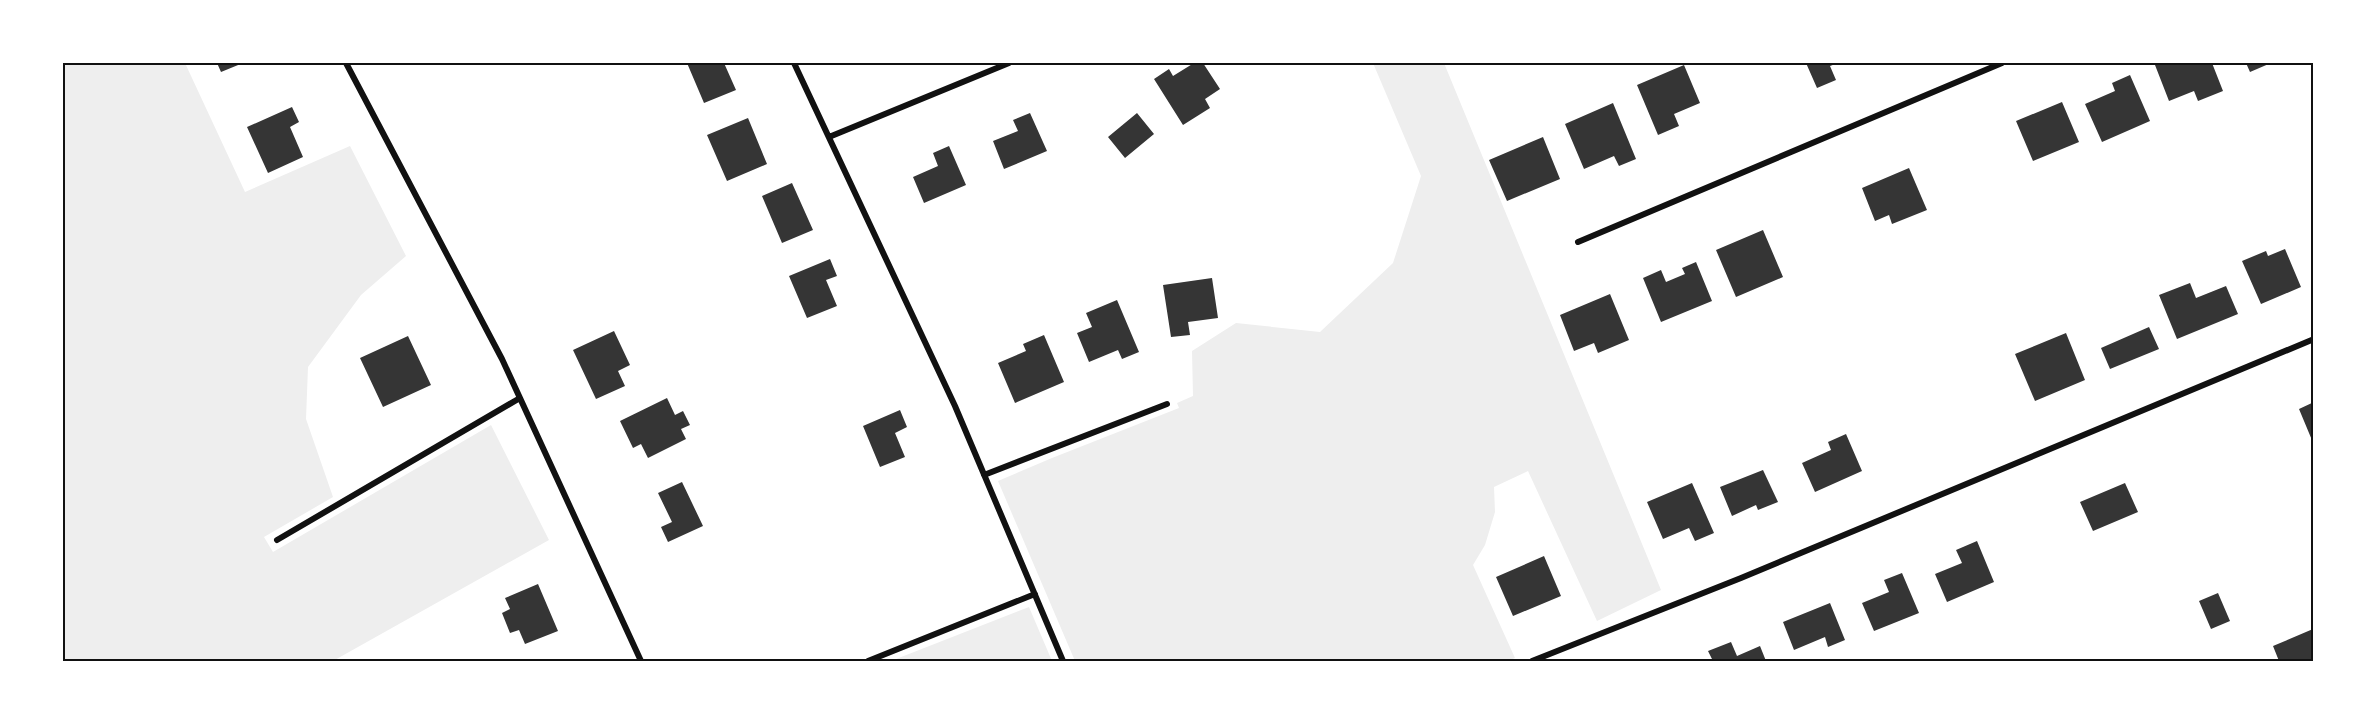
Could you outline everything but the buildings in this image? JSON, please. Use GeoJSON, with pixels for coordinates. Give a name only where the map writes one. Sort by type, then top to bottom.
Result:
{"type":"FeatureCollection","features":[{"type":"Feature","properties":{"kind":"street"},"geometry":{"type":"LineString","coordinates":[[346,63],[502,359],[641,661]]}},
{"type":"Feature","properties":{"kind":"street"},"geometry":{"type":"LineString","coordinates":[[794,63],[956,406],[1063,661]]}},
{"type":"Feature","properties":{"kind":"street"},"geometry":{"type":"LineString","coordinates":[[829,137],[1009,63]]}},
{"type":"Feature","properties":{"kind":"street"},"geometry":{"type":"LineString","coordinates":[[1578,242],[2002,63]]}},
{"type":"Feature","properties":{"kind":"street"},"geometry":{"type":"LineString","coordinates":[[1532,661],[1741,578],[2314,339]]}},
{"type":"Feature","properties":{"kind":"street"},"geometry":{"type":"LineString","coordinates":[[277,540],[520,398]]}},
{"type":"Feature","properties":{"kind":"street"},"geometry":{"type":"LineString","coordinates":[[984,475],[1167,404]]}},
{"type":"Feature","properties":{"kind":"street"},"geometry":{"type":"LineString","coordinates":[[868,661],[1035,594]]}},
{"type":"Feature","properties":{"kind":"shaded area"},"geometry":{"type":"Polygon","coordinates":[[[63,63],[185,63],[245,192],[350,146],[406,256],[361,295],[308,367],[306,419],[333,497],[264,537],[273,552],[491,425],[549,540],[333,661],[63,661],[63,63]]]}},
{"type":"Feature","properties":{"kind":"shaded area"},"geometry":{"type":"Polygon","coordinates":[[[1373,63],[1444,63],[1661,590],[1597,621],[1528,471],[1494,487],[1495,512],[1485,545],[1473,565],[1515,658],[1508,661],[1075,661],[998,481],[1179,408],[1177,403],[1193,396],[1192,351],[1236,323],[1320,332],[1393,263],[1421,176],[1373,63]]]}},
{"type":"Feature","properties":{"kind":"shaded area"},"geometry":{"type":"Polygon","coordinates":[[[1029,607],[1052,661],[891,661],[1029,607]]]}}]}
